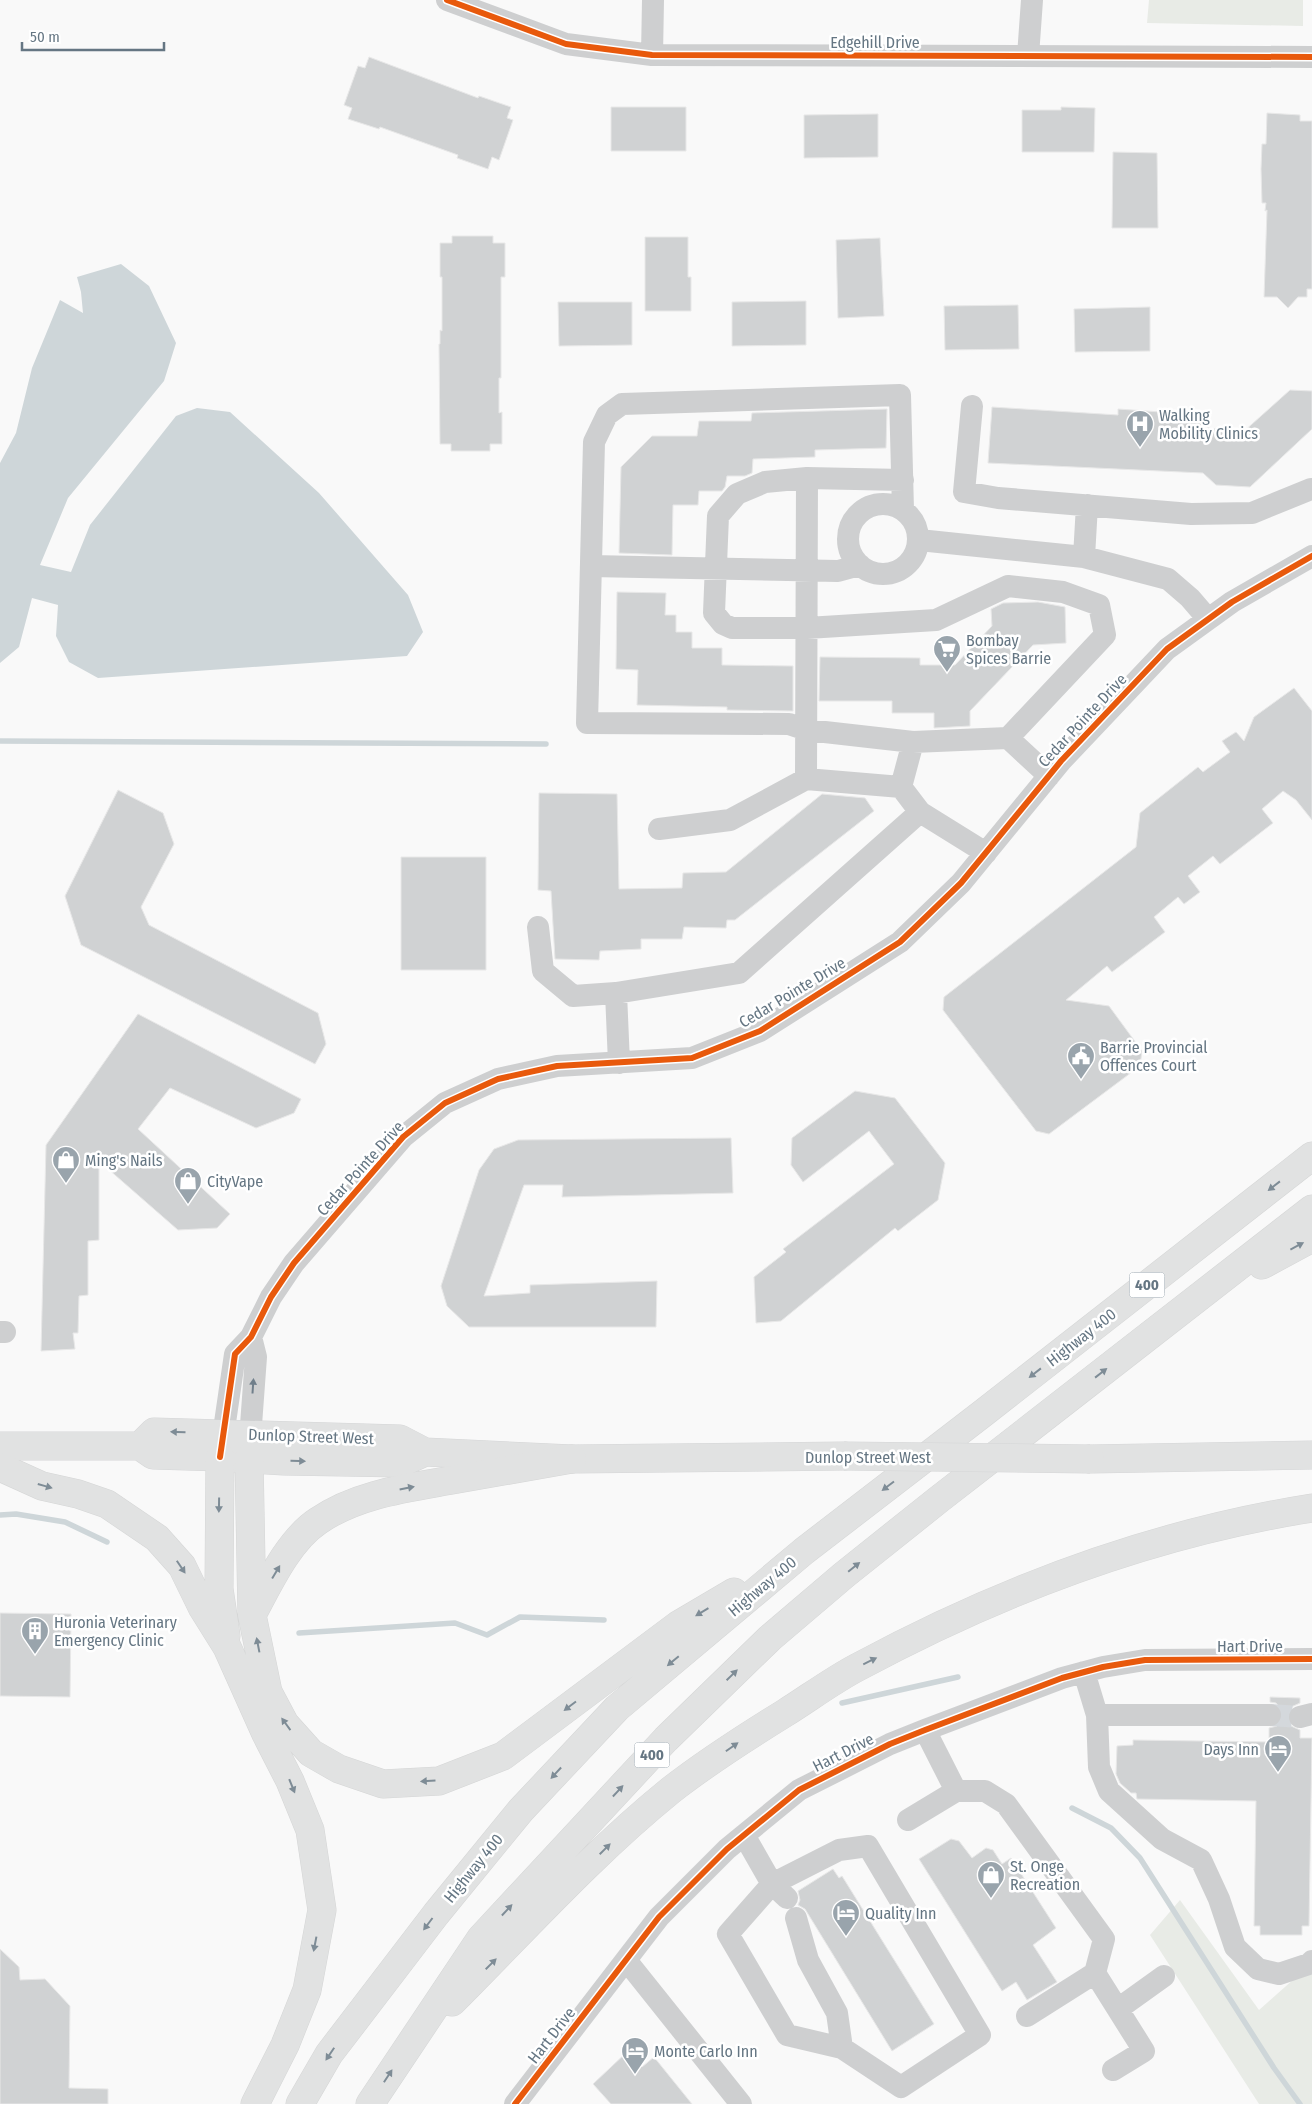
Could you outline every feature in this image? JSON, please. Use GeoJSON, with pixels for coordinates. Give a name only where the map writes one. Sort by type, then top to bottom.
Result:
{"type":"FeatureCollection","features":[{"type":"Feature","properties":{"kind":"main road","name":"Highway 400"},"geometry":{"type":"LineString","coordinates":[[300,2104],[329,2054],[436,1914],[521,1810],[617,1708],[804,1551],[1312,1156]]}},
{"type":"Feature","properties":{"kind":"main road","name":"400"},"geometry":{"type":"LineString","coordinates":[[370,2104],[481,1938],[666,1739],[763,1645],[844,1575],[938,1500],[1312,1209]]}},
{"type":"Feature","properties":{"kind":"main road"},"geometry":{"type":"LineString","coordinates":[[1192,1302],[1312,1238]]}},
{"type":"Feature","properties":{"kind":"main road"},"geometry":{"type":"LineString","coordinates":[[221,1445],[219,1589],[227,1647]]}},
{"type":"Feature","properties":{"kind":"main road","name":"Dunlop Street West"},"geometry":{"type":"LineString","coordinates":[[0,1446],[140,1446],[153,1455],[221,1445],[250,1446],[284,1461],[401,1463],[425,1452],[572,1459],[844,1456],[1090,1459],[1312,1456]]}},
{"type":"Feature","properties":{"kind":"main road"},"geometry":{"type":"LineString","coordinates":[[250,1446],[252,1615],[268,1692],[285,1724],[312,1753],[339,1770],[383,1784],[439,1781],[503,1756],[678,1625],[804,1551]]}},
{"type":"Feature","properties":{"kind":"main road"},"geometry":{"type":"LineString","coordinates":[[252,1615],[291,1548],[317,1521],[356,1501],[400,1490],[572,1459]]}},
{"type":"Feature","properties":{"kind":"main road"},"geometry":{"type":"LineString","coordinates":[[0,1467],[42,1486],[78,1494],[107,1504],[157,1538],[182,1566],[202,1607],[227,1647],[266,1734],[290,1780],[310,1830],[322,1910],[307,1990],[285,2045],[255,2104]]}},
{"type":"Feature","properties":{"kind":"main road"},"geometry":{"type":"LineString","coordinates":[[407,2048],[612,1842],[672,1790],[737,1743],[857,1668],[976,1609],[1074,1570],[1192,1534],[1258,1517],[1312,1508]]}},
{"type":"Feature","properties":{"kind":"street","name":"Edgehill Drive"},"geometry":{"type":"LineString","coordinates":[[447,0],[566,44],[652,55],[1312,57]]}},
{"type":"Feature","properties":{"kind":"street"},"geometry":{"type":"LineString","coordinates":[[652,55],[653,0]]}},
{"type":"Feature","properties":{"kind":"street"},"geometry":{"type":"LineString","coordinates":[[1028,56],[1032,0]]}},
{"type":"Feature","properties":{"kind":"street"},"geometry":{"type":"LineString","coordinates":[[903,480],[807,478],[765,482],[737,494],[718,516],[714,613],[723,624],[732,628],[807,628],[936,620],[1008,586],[1063,592],[1099,605],[1105,635],[1008,738],[914,742],[807,730],[789,724],[587,723],[594,442],[607,415],[622,404],[900,395],[903,480],[903,510]]}},
{"type":"Feature","properties":{"kind":"street"},"geometry":{"type":"LineString","coordinates":[[972,406],[964,492],[998,498],[1191,514],[1252,513],[1312,490]]}},
{"type":"Feature","properties":{"kind":"street"},"geometry":{"type":"LineString","coordinates":[[806,779],[807,478]]}},
{"type":"Feature","properties":{"kind":"street"},"geometry":{"type":"LineString","coordinates":[[880,504],[892,505],[903,510],[911,518],[917,529],[918,540],[916,551],[911,561],[902,569],[892,573],[880,574],[869,572],[860,565],[852,556],[848,545],[850,528],[859,513],[869,507],[880,504]]}},
{"type":"Feature","properties":{"kind":"street"},"geometry":{"type":"LineString","coordinates":[[1084,557],[1087,506]]}},
{"type":"Feature","properties":{"kind":"street"},"geometry":{"type":"LineString","coordinates":[[918,540],[1084,557],[1168,579],[1190,598],[1208,620]]}},
{"type":"Feature","properties":{"kind":"street","name":"Cedar Pointe Drive"},"geometry":{"type":"LineString","coordinates":[[221,1445],[235,1354],[251,1337],[270,1297],[294,1263],[403,1137],[446,1103],[498,1079],[557,1066],[692,1058],[760,1031],[900,942],[962,883],[1049,776],[1167,649],[1232,602],[1312,556]]}},
{"type":"Feature","properties":{"kind":"street"},"geometry":{"type":"LineString","coordinates":[[591,566],[838,571],[860,565]]}},
{"type":"Feature","properties":{"kind":"street"},"geometry":{"type":"LineString","coordinates":[[1008,738],[1049,776]]}},
{"type":"Feature","properties":{"kind":"street"},"geometry":{"type":"LineString","coordinates":[[901,788],[914,742]]}},
{"type":"Feature","properties":{"kind":"street"},"geometry":{"type":"LineString","coordinates":[[659,829],[730,820],[806,779],[901,788],[920,812],[986,853]]}},
{"type":"Feature","properties":{"kind":"street"},"geometry":{"type":"LineString","coordinates":[[538,927],[543,971],[573,996],[616,993],[738,973],[920,812]]}},
{"type":"Feature","properties":{"kind":"street"},"geometry":{"type":"LineString","coordinates":[[616,993],[620,1063]]}},
{"type":"Feature","properties":{"kind":"street"},"geometry":{"type":"LineString","coordinates":[[250,1446],[256,1357],[251,1337]]}},
{"type":"Feature","properties":{"kind":"street","name":"Hart Drive"},"geometry":{"type":"LineString","coordinates":[[515,2104],[659,1917],[727,1849],[799,1790],[890,1744],[1062,1678],[1084,1672],[1145,1660],[1312,1659]]}},
{"type":"Feature","properties":{"kind":"street"},"geometry":{"type":"LineString","coordinates":[[1084,1672],[1097,1715],[1099,1768],[1109,1790],[1162,1839],[1201,1860],[1220,1899],[1235,1947],[1258,1969],[1279,1974],[1309,1964],[1312,1961]]}},
{"type":"Feature","properties":{"kind":"street"},"geometry":{"type":"LineString","coordinates":[[1097,1715],[1270,1715]]}},
{"type":"Feature","properties":{"kind":"street"},"geometry":{"type":"LineString","coordinates":[[926,1730],[956,1791]]}},
{"type":"Feature","properties":{"kind":"street"},"geometry":{"type":"LineString","coordinates":[[908,1820],[956,1791],[986,1791],[1006,1804],[1104,1939],[1095,1973],[1027,2016]]}},
{"type":"Feature","properties":{"kind":"street"},"geometry":{"type":"LineString","coordinates":[[744,1835],[779,1891]]}},
{"type":"Feature","properties":{"kind":"street"},"geometry":{"type":"LineString","coordinates":[[868,1846],[980,2035],[902,2087],[842,2048],[787,2035],[728,1934],[779,1891],[839,1850],[868,1846]]}},
{"type":"Feature","properties":{"kind":"street"},"geometry":{"type":"LineString","coordinates":[[796,1918],[808,1960],[837,2013],[842,2048]]}},
{"type":"Feature","properties":{"kind":"street"},"geometry":{"type":"LineString","coordinates":[[626,1960],[741,2104]]}},
{"type":"Feature","properties":{"kind":"street"},"geometry":{"type":"LineString","coordinates":[[1095,1973],[1144,2051],[1113,2070]]}},
{"type":"Feature","properties":{"kind":"street"},"geometry":{"type":"LineString","coordinates":[[1118,2009],[1164,1976]]}},
{"type":"Feature","properties":{"kind":"shaded area"},"geometry":{"type":"Polygon","coordinates":[[[1149,0],[1303,0],[1303,26],[1147,23],[1149,0]]]}},
{"type":"Feature","properties":{"kind":"shaded area"},"geometry":{"type":"Polygon","coordinates":[[[121,264],[149,286],[176,343],[164,381],[68,498],[40,565],[71,572],[90,525],[176,416],[197,408],[230,412],[319,493],[408,595],[423,632],[407,656],[98,678],[69,662],[56,636],[58,605],[32,598],[19,647],[0,663],[0,463],[16,433],[32,368],[60,300],[83,313],[77,277],[121,264]]]}},
{"type":"Feature","properties":{"kind":"shaded area"},"geometry":{"type":"Polygon","coordinates":[[[1180,1900],[1259,2010],[1312,1963],[1312,2104],[1259,2104],[1150,1935],[1180,1900]]]}},
{"type":"Feature","properties":{"kind":"building"},"geometry":{"type":"Polygon","coordinates":[[[369,57],[478,98],[479,96],[511,107],[507,118],[513,120],[499,160],[492,157],[488,169],[457,158],[458,155],[380,127],[379,129],[348,119],[352,108],[344,105],[358,66],[365,68],[369,57]]]}},
{"type":"Feature","properties":{"kind":"building"},"geometry":{"type":"Polygon","coordinates":[[[611,107],[686,107],[686,151],[611,151],[611,107]]]}},
{"type":"Feature","properties":{"kind":"building"},"geometry":{"type":"Polygon","coordinates":[[[1061,107],[1095,108],[1094,152],[1022,152],[1022,110],[1061,110],[1061,107]]]}},
{"type":"Feature","properties":{"kind":"building"},"geometry":{"type":"Polygon","coordinates":[[[1267,113],[1300,115],[1300,121],[1312,121],[1312,289],[1307,289],[1307,297],[1298,297],[1288,308],[1277,297],[1264,297],[1267,210],[1265,211],[1266,203],[1262,203],[1261,169],[1262,144],[1266,144],[1267,113]]]}},
{"type":"Feature","properties":{"kind":"building"},"geometry":{"type":"Polygon","coordinates":[[[878,114],[878,157],[804,158],[804,115],[878,114]]]}},
{"type":"Feature","properties":{"kind":"building"},"geometry":{"type":"Polygon","coordinates":[[[1113,152],[1157,153],[1158,228],[1112,228],[1113,152]]]}},
{"type":"Feature","properties":{"kind":"building"},"geometry":{"type":"Polygon","coordinates":[[[452,236],[493,236],[493,243],[505,243],[505,277],[501,277],[501,378],[499,378],[499,413],[502,412],[502,444],[490,444],[490,451],[451,451],[451,444],[440,444],[439,344],[440,330],[442,331],[442,277],[440,277],[440,243],[452,243],[452,236]]]}},
{"type":"Feature","properties":{"kind":"building"},"geometry":{"type":"Polygon","coordinates":[[[645,237],[688,237],[688,277],[691,277],[691,311],[645,311],[645,237]]]}},
{"type":"Feature","properties":{"kind":"building"},"geometry":{"type":"Polygon","coordinates":[[[880,238],[884,316],[838,318],[836,240],[880,238]]]}},
{"type":"Feature","properties":{"kind":"building"},"geometry":{"type":"Polygon","coordinates":[[[806,301],[806,345],[732,346],[732,302],[806,301]]]}},
{"type":"Feature","properties":{"kind":"building"},"geometry":{"type":"Polygon","coordinates":[[[558,302],[632,302],[632,345],[559,346],[558,302]]]}},
{"type":"Feature","properties":{"kind":"building"},"geometry":{"type":"Polygon","coordinates":[[[1018,305],[1019,349],[945,350],[944,306],[1018,305]]]}},
{"type":"Feature","properties":{"kind":"building"},"geometry":{"type":"Polygon","coordinates":[[[1150,307],[1150,351],[1075,352],[1074,309],[1150,307]]]}},
{"type":"Feature","properties":{"kind":"building","name":"Walking Mobility Clinics"},"geometry":{"type":"Polygon","coordinates":[[[1290,390],[1312,391],[1312,429],[1250,487],[1216,485],[1203,473],[988,463],[992,407],[1118,415],[1118,409],[1203,415],[1203,427],[1242,433],[1290,390]]]}},
{"type":"Feature","properties":{"kind":"building"},"geometry":{"type":"Polygon","coordinates":[[[887,409],[886,448],[815,450],[815,457],[753,459],[752,473],[745,476],[727,476],[725,487],[722,491],[699,491],[698,505],[673,505],[672,555],[619,553],[621,467],[652,436],[697,436],[699,421],[751,421],[752,413],[887,409]]]}},
{"type":"Feature","properties":{"kind":"building"},"geometry":{"type":"Polygon","coordinates":[[[617,592],[666,593],[665,615],[676,615],[676,632],[692,632],[692,648],[722,648],[722,665],[793,666],[793,711],[727,710],[727,707],[637,705],[638,670],[616,669],[617,592]]]}},
{"type":"Feature","properties":{"kind":"building"},"geometry":{"type":"Polygon","coordinates":[[[1038,602],[1065,607],[1066,643],[1033,645],[970,711],[970,726],[934,728],[934,713],[892,713],[892,701],[819,701],[820,657],[920,658],[920,665],[955,665],[992,626],[991,609],[1003,603],[1038,602]]]}},
{"type":"Feature","properties":{"kind":"building"},"geometry":{"type":"Polygon","coordinates":[[[1294,688],[1312,711],[1312,820],[1296,800],[1283,791],[1262,809],[1273,823],[1220,864],[1213,856],[1188,876],[1200,892],[1184,904],[1178,897],[1154,917],[1165,932],[1112,972],[1107,966],[1066,1000],[1109,1006],[1142,1051],[1140,1066],[1049,1134],[1036,1131],[943,1010],[944,997],[1136,847],[1140,813],[1198,767],[1203,772],[1230,752],[1222,741],[1236,732],[1244,741],[1254,717],[1294,688]]]}},
{"type":"Feature","properties":{"kind":"building"},"geometry":{"type":"Polygon","coordinates":[[[118,790],[163,813],[174,844],[141,907],[149,925],[318,1013],[326,1044],[315,1064],[81,945],[65,896],[118,790]]]}},
{"type":"Feature","properties":{"kind":"building"},"geometry":{"type":"Polygon","coordinates":[[[539,793],[617,794],[619,889],[682,888],[683,873],[726,872],[822,794],[865,798],[874,811],[735,920],[727,920],[726,928],[684,927],[682,939],[641,939],[641,949],[600,951],[599,960],[555,959],[551,891],[538,890],[539,793]]]}},
{"type":"Feature","properties":{"kind":"building"},"geometry":{"type":"Polygon","coordinates":[[[401,857],[486,857],[486,970],[401,970],[401,857]]]}},
{"type":"Feature","properties":{"kind":"building"},"geometry":{"type":"Polygon","coordinates":[[[138,1014],[301,1099],[294,1113],[256,1128],[170,1088],[138,1129],[230,1214],[217,1228],[178,1230],[99,1161],[99,1240],[88,1241],[88,1295],[79,1296],[78,1333],[73,1333],[75,1349],[41,1351],[46,1145],[138,1014]]]}},
{"type":"Feature","properties":{"kind":"building"},"geometry":{"type":"Polygon","coordinates":[[[855,1091],[895,1098],[945,1163],[938,1200],[898,1231],[895,1228],[781,1321],[756,1323],[754,1277],[786,1252],[783,1249],[894,1164],[869,1131],[803,1182],[791,1165],[792,1138],[855,1091]]]}},
{"type":"Feature","properties":{"kind":"building"},"geometry":{"type":"Polygon","coordinates":[[[731,1138],[733,1193],[562,1197],[563,1185],[524,1185],[484,1296],[530,1293],[530,1285],[657,1281],[656,1327],[469,1327],[447,1306],[441,1286],[479,1170],[494,1149],[518,1140],[731,1138]]]}},
{"type":"Feature","properties":{"kind":"building","name":"Huronia Veterinary Emergency Clinic"},"geometry":{"type":"Polygon","coordinates":[[[0,1613],[71,1614],[70,1697],[0,1696],[0,1613]]]}},
{"type":"Feature","properties":{"kind":"building"},"geometry":{"type":"Polygon","coordinates":[[[1270,1697],[1300,1698],[1300,1703],[1291,1707],[1287,1721],[1291,1726],[1300,1730],[1300,1738],[1312,1738],[1309,1926],[1302,1926],[1302,1935],[1260,1935],[1260,1926],[1254,1926],[1256,1801],[1137,1799],[1136,1793],[1131,1793],[1120,1783],[1116,1774],[1117,1746],[1133,1745],[1133,1740],[1269,1742],[1269,1728],[1277,1726],[1282,1721],[1283,1715],[1281,1708],[1276,1703],[1270,1702],[1270,1697]]]}},
{"type":"Feature","properties":{"kind":"building"},"geometry":{"type":"Polygon","coordinates":[[[951,1839],[959,1841],[972,1858],[986,1848],[993,1850],[1002,1864],[1011,1858],[1056,1928],[1033,1945],[1057,1982],[1027,2000],[1016,1982],[1002,1991],[919,1859],[951,1839]]]}},
{"type":"Feature","properties":{"kind":"building"},"geometry":{"type":"Polygon","coordinates":[[[833,1869],[839,1878],[842,1876],[934,2024],[892,2051],[805,1909],[798,1905],[800,1900],[798,1891],[833,1869]]]}},
{"type":"Feature","properties":{"kind":"building"},"geometry":{"type":"Polygon","coordinates":[[[0,1949],[19,1967],[20,1980],[45,1979],[70,2006],[69,2088],[108,2089],[108,2104],[0,2104],[0,1949]]]}},
{"type":"Feature","properties":{"kind":"building","name":"Monte Carlo Inn"},"geometry":{"type":"Polygon","coordinates":[[[628,2051],[642,2067],[654,2057],[692,2104],[611,2104],[593,2084],[628,2051]]]}},
{"type":"Feature","properties":{"kind":"waterway"},"geometry":{"type":"LineString","coordinates":[[0,741],[546,744]]}},
{"type":"Feature","properties":{"kind":"waterway"},"geometry":{"type":"LineString","coordinates":[[0,1515],[16,1514],[65,1522],[107,1542]]}},
{"type":"Feature","properties":{"kind":"waterway"},"geometry":{"type":"LineString","coordinates":[[299,1633],[455,1623],[487,1635],[520,1617],[604,1620]]}},
{"type":"Feature","properties":{"kind":"waterway"},"geometry":{"type":"LineString","coordinates":[[842,1703],[958,1677]]}},
{"type":"Feature","properties":{"kind":"waterway"},"geometry":{"type":"LineString","coordinates":[[1072,1808],[1111,1828],[1140,1858],[1274,2068],[1300,2104]]}},
{"type":"Feature","properties":{"kind":"tunnel"},"geometry":{"type":"LineString","coordinates":[[1270,1715],[1300,1717]]}},
{"type":"Feature","properties":{"kind":"cycle path"},"geometry":{"type":"LineString","coordinates":[[447,0],[566,44],[652,55],[1312,57]]}},
{"type":"Feature","properties":{"kind":"cycle path"},"geometry":{"type":"LineString","coordinates":[[220,1457],[235,1354],[251,1337],[271,1297],[294,1263],[403,1137],[445,1103],[498,1079],[557,1066],[692,1058],[760,1031],[900,942],[961,883],[1061,761],[1167,649],[1232,602],[1312,556]]}},
{"type":"Feature","properties":{"kind":"cycle path"},"geometry":{"type":"LineString","coordinates":[[515,2104],[659,1917],[727,1849],[799,1790],[890,1744],[1062,1678],[1103,1667],[1145,1660],[1312,1659]]}},
{"type":"Feature","properties":{"kind":"place","name":"Walking Mobility Clinics"},"geometry":{"type":"Point","coordinates":[1140,448]}},
{"type":"Feature","properties":{"kind":"place","name":"Bombay Spices Barrie"},"geometry":{"type":"Point","coordinates":[947,673]}},
{"type":"Feature","properties":{"kind":"place","name":"Barrie Provincial Offences Court"},"geometry":{"type":"Point","coordinates":[1081,1080]}},
{"type":"Feature","properties":{"kind":"place","name":"Ming's Nails"},"geometry":{"type":"Point","coordinates":[66,1184]}},
{"type":"Feature","properties":{"kind":"place","name":"CityVape"},"geometry":{"type":"Point","coordinates":[188,1205]}},
{"type":"Feature","properties":{"kind":"place","name":"Huronia Veterinary Emergency Clinic"},"geometry":{"type":"Point","coordinates":[35,1655]}},
{"type":"Feature","properties":{"kind":"place","name":"Days Inn"},"geometry":{"type":"Point","coordinates":[1278,1773]}},
{"type":"Feature","properties":{"kind":"place","name":"St. Onge Recreation"},"geometry":{"type":"Point","coordinates":[991,1899]}},
{"type":"Feature","properties":{"kind":"place","name":"Quality Inn"},"geometry":{"type":"Point","coordinates":[846,1937]}},
{"type":"Feature","properties":{"kind":"place","name":"Monte Carlo Inn"},"geometry":{"type":"Point","coordinates":[635,2075]}}]}
